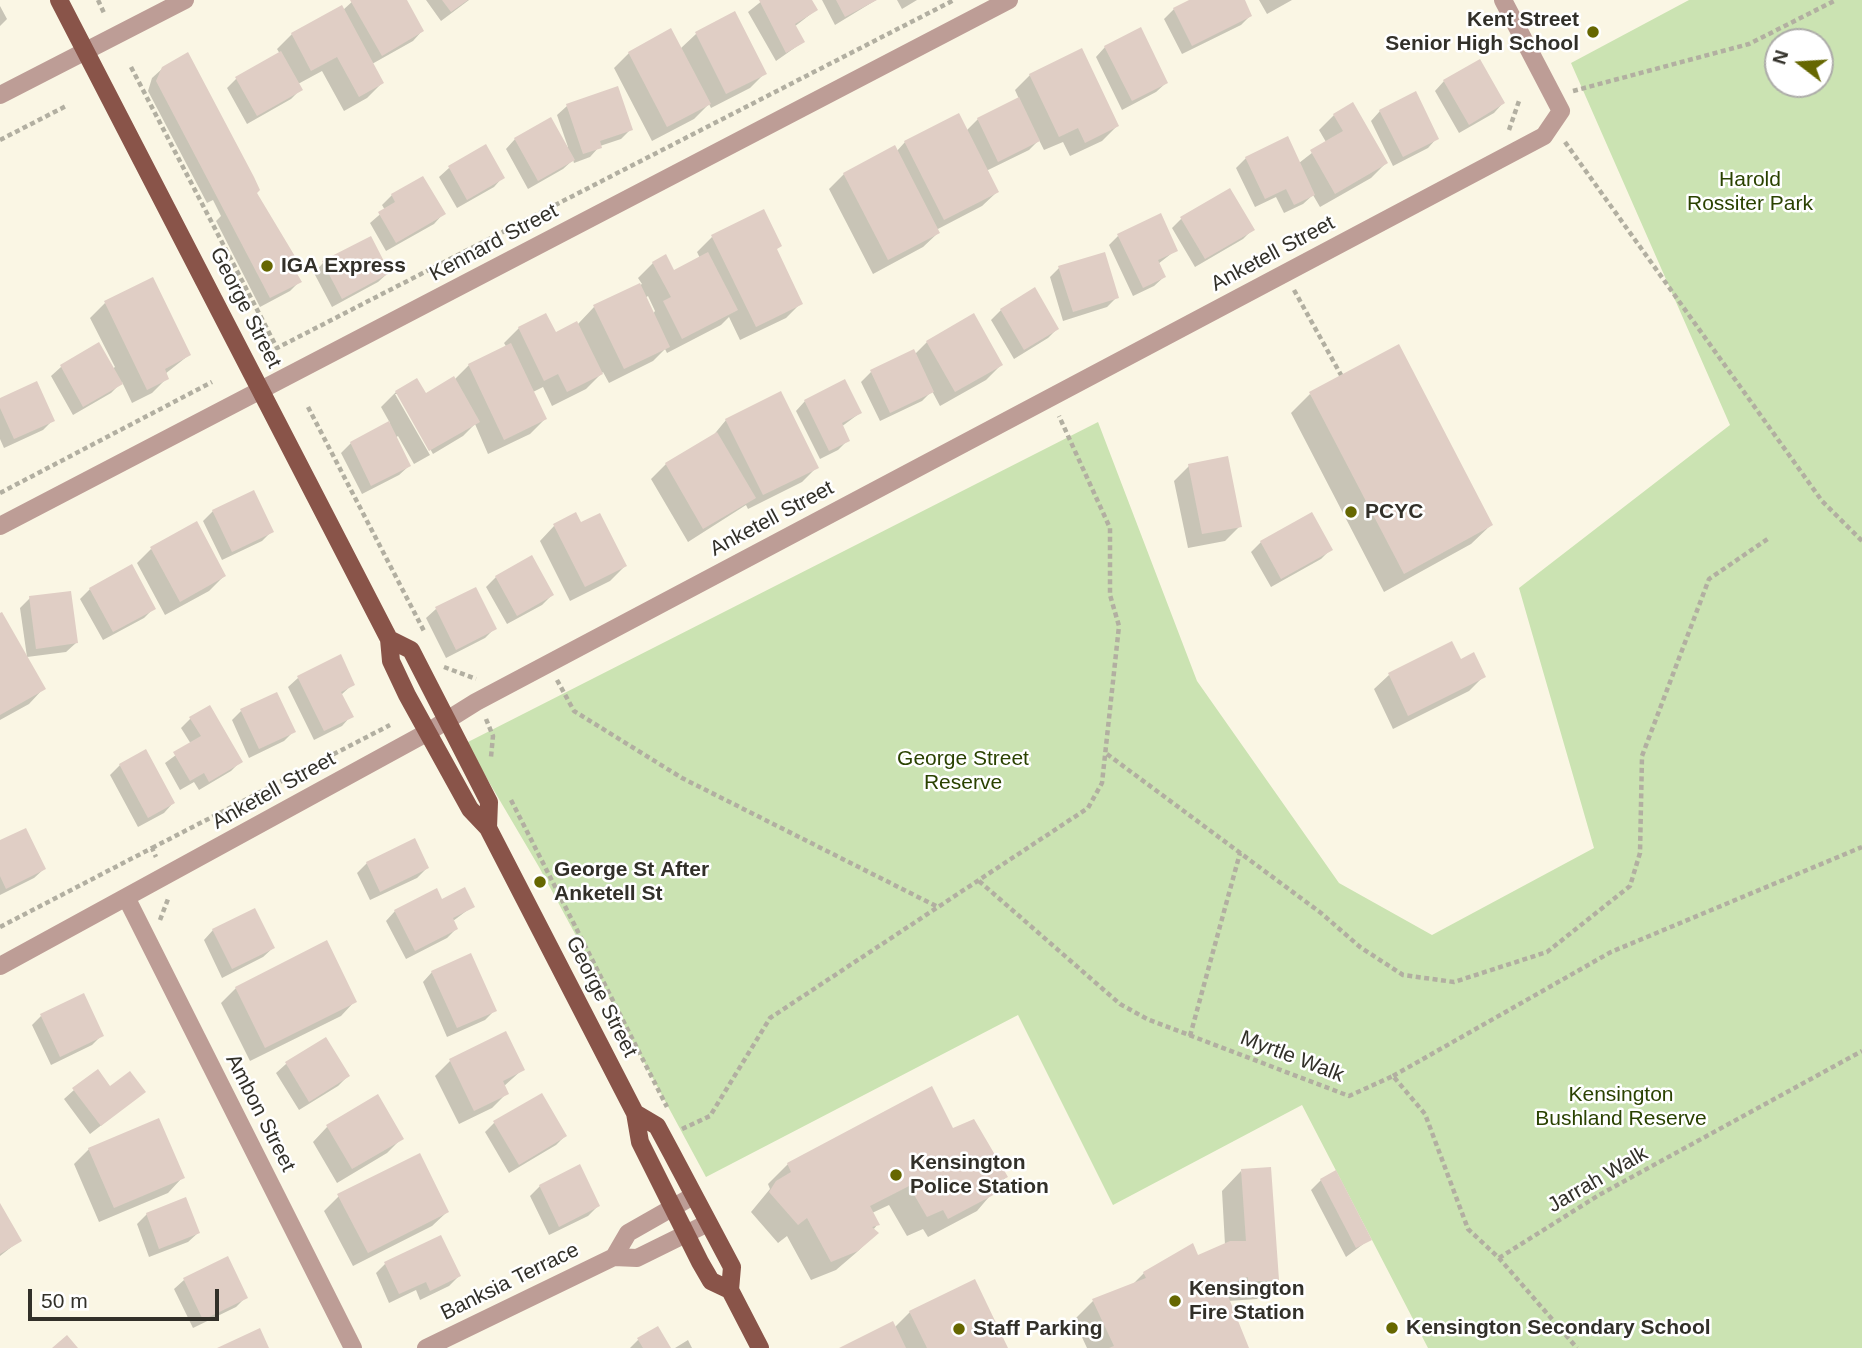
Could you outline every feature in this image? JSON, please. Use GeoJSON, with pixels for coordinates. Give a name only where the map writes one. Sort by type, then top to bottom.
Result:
{"type":"FeatureCollection","features":[{"type":"Feature","properties":{"kind":"main road","name":"George Street"},"geometry":{"type":"LineString","coordinates":[[59,0],[389,639],[391,661],[470,809],[488,828],[635,1113],[640,1142],[686,1235],[710,1281],[730,1290]]}},
{"type":"Feature","properties":{"kind":"main road","name":"George Street"},"geometry":{"type":"LineString","coordinates":[[389,639],[411,650],[489,802],[488,828]]}},
{"type":"Feature","properties":{"kind":"main road","name":"George Street"},"geometry":{"type":"LineString","coordinates":[[635,1113],[657,1126],[732,1268],[730,1290],[760,1348]]}},
{"type":"Feature","properties":{"kind":"street"},"geometry":{"type":"LineString","coordinates":[[0,95],[185,0]]}},
{"type":"Feature","properties":{"kind":"street","name":"Kennard Street"},"geometry":{"type":"LineString","coordinates":[[0,526],[1009,0]]}},
{"type":"Feature","properties":{"kind":"street"},"geometry":{"type":"LineString","coordinates":[[1503,0],[1556,110]]}},
{"type":"Feature","properties":{"kind":"street","name":"Anketell Street"},"geometry":{"type":"LineString","coordinates":[[0,966],[127,899],[548,663],[1545,136],[1556,110]]}},
{"type":"Feature","properties":{"kind":"street","name":"Ambon Street"},"geometry":{"type":"LineString","coordinates":[[127,899],[353,1348]]}},
{"type":"Feature","properties":{"kind":"street","name":"Banksia Terrace"},"geometry":{"type":"LineString","coordinates":[[614,1257],[628,1233],[693,1196]]}},
{"type":"Feature","properties":{"kind":"street","name":"Banksia Terrace"},"geometry":{"type":"LineString","coordinates":[[426,1348],[614,1257],[637,1258],[708,1223]]}},
{"type":"Feature","properties":{"kind":"path"},"geometry":{"type":"LineString","coordinates":[[98,0],[104,13]]}},
{"type":"Feature","properties":{"kind":"path"},"geometry":{"type":"LineString","coordinates":[[131,67],[277,348],[954,0]]}},
{"type":"Feature","properties":{"kind":"path"},"geometry":{"type":"LineString","coordinates":[[1836,0],[1749,44],[1556,110],[1822,501],[1862,541]]}},
{"type":"Feature","properties":{"kind":"path"},"geometry":{"type":"LineString","coordinates":[[1506,140],[1520,98]]}},
{"type":"Feature","properties":{"kind":"path"},"geometry":{"type":"LineString","coordinates":[[0,140],[68,105]]}},
{"type":"Feature","properties":{"kind":"path"},"geometry":{"type":"LineString","coordinates":[[1285,273],[1342,375]]}},
{"type":"Feature","properties":{"kind":"path"},"geometry":{"type":"LineString","coordinates":[[0,493],[212,382]]}},
{"type":"Feature","properties":{"kind":"path"},"geometry":{"type":"LineString","coordinates":[[505,788],[679,1130],[710,1116],[770,1018],[1087,808],[1102,783],[1119,626],[1110,595],[1111,528],[1050,397]]}},
{"type":"Feature","properties":{"kind":"path"},"geometry":{"type":"LineString","coordinates":[[309,407],[430,642]]}},
{"type":"Feature","properties":{"kind":"path"},"geometry":{"type":"LineString","coordinates":[[1107,754],[1321,913],[1360,947],[1403,975],[1454,982],[1547,953],[1630,886],[1640,853],[1642,756],[1709,579],[1769,538]]}},
{"type":"Feature","properties":{"kind":"path"},"geometry":{"type":"LineString","coordinates":[[548,663],[574,711],[682,778],[939,908]]}},
{"type":"Feature","properties":{"kind":"path"},"geometry":{"type":"LineString","coordinates":[[443,667],[479,681]]}},
{"type":"Feature","properties":{"kind":"path"},"geometry":{"type":"LineString","coordinates":[[152,848],[390,725]]}},
{"type":"Feature","properties":{"kind":"path"},"geometry":{"type":"LineString","coordinates":[[491,750],[492,763]]}},
{"type":"Feature","properties":{"kind":"path","name":"Myrtle Walk"},"geometry":{"type":"LineString","coordinates":[[979,881],[1120,1004],[1147,1019],[1349,1096],[1393,1076],[1611,952],[1862,847]]}},
{"type":"Feature","properties":{"kind":"path"},"geometry":{"type":"LineString","coordinates":[[1190,1036],[1240,853]]}},
{"type":"Feature","properties":{"kind":"path","name":"Jarrah Walk"},"geometry":{"type":"LineString","coordinates":[[1499,1258],[1599,1195],[1862,1051]]}},
{"type":"Feature","properties":{"kind":"path"},"geometry":{"type":"LineString","coordinates":[[1393,1076],[1425,1114],[1468,1229],[1499,1258],[1577,1348]]}},
{"type":"Feature","properties":{"kind":"green space"},"geometry":{"type":"Polygon","coordinates":[[[1689,0],[1862,0],[1862,1348],[1428,1348],[1302,1105],[1113,1205],[1018,1015],[706,1177],[539,867],[466,743],[1098,422],[1197,681],[1339,883],[1432,935],[1594,848],[1519,588],[1730,425],[1571,63],[1689,0]]]}},
{"type":"Feature","properties":{"kind":"building"},"geometry":{"type":"Polygon","coordinates":[[[350,0],[407,0],[424,31],[382,56],[350,0]]]}},
{"type":"Feature","properties":{"kind":"building"},"geometry":{"type":"Polygon","coordinates":[[[442,0],[468,0],[451,12],[442,0]]]}},
{"type":"Feature","properties":{"kind":"building"},"geometry":{"type":"Polygon","coordinates":[[[759,0],[812,0],[818,10],[795,24],[805,42],[786,53],[759,0]]]}},
{"type":"Feature","properties":{"kind":"building"},"geometry":{"type":"Polygon","coordinates":[[[836,0],[877,0],[845,17],[836,0]]]}},
{"type":"Feature","properties":{"kind":"building"},"geometry":{"type":"Polygon","coordinates":[[[1189,0],[1245,0],[1252,16],[1192,46],[1173,8],[1189,0]]]}},
{"type":"Feature","properties":{"kind":"building"},"geometry":{"type":"Polygon","coordinates":[[[342,5],[384,83],[359,97],[337,57],[311,71],[291,33],[342,5]]]}},
{"type":"Feature","properties":{"kind":"building"},"geometry":{"type":"Polygon","coordinates":[[[735,11],[767,74],[726,94],[695,32],[735,11]]]}},
{"type":"Feature","properties":{"kind":"building"},"geometry":{"type":"Polygon","coordinates":[[[1141,27],[1168,83],[1132,101],[1104,46],[1141,27]]]}},
{"type":"Feature","properties":{"kind":"building"},"geometry":{"type":"Polygon","coordinates":[[[671,28],[711,104],[667,127],[628,52],[671,28]]]}},
{"type":"Feature","properties":{"kind":"building"},"geometry":{"type":"Polygon","coordinates":[[[1082,48],[1119,126],[1085,143],[1078,128],[1059,137],[1029,74],[1082,48]]]}},
{"type":"Feature","properties":{"kind":"building"},"geometry":{"type":"Polygon","coordinates":[[[281,51],[303,90],[257,116],[235,77],[281,51]]]}},
{"type":"Feature","properties":{"kind":"building"},"geometry":{"type":"Polygon","coordinates":[[[188,52],[254,177],[260,190],[257,193],[302,268],[296,272],[302,282],[270,298],[156,81],[162,67],[188,52]]]}},
{"type":"Feature","properties":{"kind":"building"},"geometry":{"type":"Polygon","coordinates":[[[1480,59],[1505,103],[1469,125],[1443,80],[1480,59]]]}},
{"type":"Feature","properties":{"kind":"building"},"geometry":{"type":"Polygon","coordinates":[[[618,86],[633,130],[600,141],[602,148],[583,154],[566,104],[618,86]]]}},
{"type":"Feature","properties":{"kind":"building"},"geometry":{"type":"Polygon","coordinates":[[[1416,91],[1439,139],[1403,157],[1379,110],[1416,91]]]}},
{"type":"Feature","properties":{"kind":"building"},"geometry":{"type":"Polygon","coordinates":[[[1019,97],[1040,141],[998,162],[977,118],[1019,97]]]}},
{"type":"Feature","properties":{"kind":"building"},"geometry":{"type":"Polygon","coordinates":[[[1353,102],[1388,163],[1335,194],[1310,150],[1343,131],[1333,114],[1353,102]]]}},
{"type":"Feature","properties":{"kind":"building"},"geometry":{"type":"Polygon","coordinates":[[[959,113],[999,192],[944,220],[904,141],[959,113]]]}},
{"type":"Feature","properties":{"kind":"building"},"geometry":{"type":"Polygon","coordinates":[[[551,117],[575,160],[538,181],[514,138],[551,117]]]}},
{"type":"Feature","properties":{"kind":"building"},"geometry":{"type":"Polygon","coordinates":[[[1288,136],[1315,195],[1294,205],[1286,189],[1265,199],[1245,157],[1288,136]]]}},
{"type":"Feature","properties":{"kind":"building"},"geometry":{"type":"Polygon","coordinates":[[[486,144],[505,178],[467,200],[448,166],[486,144]]]}},
{"type":"Feature","properties":{"kind":"building"},"geometry":{"type":"Polygon","coordinates":[[[895,145],[940,233],[888,260],[843,173],[895,145]]]}},
{"type":"Feature","properties":{"kind":"building"},"geometry":{"type":"Polygon","coordinates":[[[423,176],[446,214],[396,243],[378,212],[395,202],[391,194],[423,176]]]}},
{"type":"Feature","properties":{"kind":"building"},"geometry":{"type":"Polygon","coordinates":[[[1230,188],[1255,230],[1205,259],[1180,217],[1230,188]]]}},
{"type":"Feature","properties":{"kind":"building"},"geometry":{"type":"Polygon","coordinates":[[[764,209],[782,246],[777,249],[803,304],[756,327],[711,235],[764,209]]]}},
{"type":"Feature","properties":{"kind":"building"},"geometry":{"type":"Polygon","coordinates":[[[1161,213],[1178,251],[1158,260],[1166,277],[1143,288],[1117,234],[1161,213]]]}},
{"type":"Feature","properties":{"kind":"building"},"geometry":{"type":"Polygon","coordinates":[[[371,236],[390,273],[342,299],[322,261],[371,236]]]}},
{"type":"Feature","properties":{"kind":"building"},"geometry":{"type":"Polygon","coordinates":[[[708,252],[738,310],[682,339],[663,301],[671,297],[652,262],[666,254],[674,270],[708,252]]]}},
{"type":"Feature","properties":{"kind":"building"},"geometry":{"type":"Polygon","coordinates":[[[1105,252],[1119,298],[1073,312],[1058,266],[1105,252]]]}},
{"type":"Feature","properties":{"kind":"building"},"geometry":{"type":"Polygon","coordinates":[[[153,277],[191,355],[165,369],[169,379],[147,390],[104,301],[153,277]]]}},
{"type":"Feature","properties":{"kind":"building"},"geometry":{"type":"Polygon","coordinates":[[[640,283],[670,347],[624,369],[593,305],[640,283]]]}},
{"type":"Feature","properties":{"kind":"building"},"geometry":{"type":"Polygon","coordinates":[[[1035,287],[1059,329],[1024,350],[1000,309],[1035,287]]]}},
{"type":"Feature","properties":{"kind":"building"},"geometry":{"type":"Polygon","coordinates":[[[546,313],[556,332],[577,321],[603,374],[567,392],[558,374],[544,381],[518,327],[546,313]]]}},
{"type":"Feature","properties":{"kind":"building"},"geometry":{"type":"Polygon","coordinates":[[[974,313],[1003,365],[955,392],[926,341],[974,313]]]}},
{"type":"Feature","properties":{"kind":"building"},"geometry":{"type":"Polygon","coordinates":[[[99,342],[123,384],[83,407],[60,365],[99,342]]]}},
{"type":"Feature","properties":{"kind":"building"},"geometry":{"type":"Polygon","coordinates":[[[511,343],[547,419],[504,440],[468,364],[511,343]]]}},
{"type":"Feature","properties":{"kind":"building"},"geometry":{"type":"Polygon","coordinates":[[[1399,344],[1493,525],[1404,574],[1309,392],[1399,344]]]}},
{"type":"Feature","properties":{"kind":"building"},"geometry":{"type":"Polygon","coordinates":[[[914,349],[934,392],[890,413],[870,370],[914,349]]]}},
{"type":"Feature","properties":{"kind":"building"},"geometry":{"type":"Polygon","coordinates":[[[454,376],[480,422],[429,451],[395,391],[417,378],[426,393],[454,376]]]}},
{"type":"Feature","properties":{"kind":"building"},"geometry":{"type":"Polygon","coordinates":[[[845,379],[862,413],[842,423],[850,441],[829,451],[804,400],[845,379]]]}},
{"type":"Feature","properties":{"kind":"building"},"geometry":{"type":"Polygon","coordinates":[[[37,381],[55,421],[14,439],[0,408],[0,398],[37,381]]]}},
{"type":"Feature","properties":{"kind":"building"},"geometry":{"type":"Polygon","coordinates":[[[781,391],[819,468],[763,495],[725,419],[781,391]]]}},
{"type":"Feature","properties":{"kind":"building"},"geometry":{"type":"Polygon","coordinates":[[[389,421],[411,466],[371,486],[350,442],[389,421]]]}},
{"type":"Feature","properties":{"kind":"building"},"geometry":{"type":"Polygon","coordinates":[[[717,432],[756,498],[703,529],[665,463],[717,432]]]}},
{"type":"Feature","properties":{"kind":"building"},"geometry":{"type":"Polygon","coordinates":[[[1228,456],[1242,527],[1202,534],[1188,464],[1228,456]]]}},
{"type":"Feature","properties":{"kind":"building"},"geometry":{"type":"Polygon","coordinates":[[[254,490],[274,532],[232,552],[212,510],[254,490]]]}},
{"type":"Feature","properties":{"kind":"building"},"geometry":{"type":"Polygon","coordinates":[[[576,512],[581,522],[600,513],[627,566],[585,587],[553,524],[576,512]]]}},
{"type":"Feature","properties":{"kind":"building"},"geometry":{"type":"Polygon","coordinates":[[[1312,512],[1333,550],[1281,579],[1260,541],[1312,512]]]}},
{"type":"Feature","properties":{"kind":"building"},"geometry":{"type":"Polygon","coordinates":[[[197,521],[226,576],[180,602],[150,547],[197,521]]]}},
{"type":"Feature","properties":{"kind":"building"},"geometry":{"type":"Polygon","coordinates":[[[532,555],[554,595],[517,616],[495,576],[532,555]]]}},
{"type":"Feature","properties":{"kind":"building"},"geometry":{"type":"Polygon","coordinates":[[[132,564],[156,609],[113,632],[89,588],[132,564]]]}},
{"type":"Feature","properties":{"kind":"building"},"geometry":{"type":"Polygon","coordinates":[[[476,587],[497,629],[456,650],[435,607],[476,587]]]}},
{"type":"Feature","properties":{"kind":"building"},"geometry":{"type":"Polygon","coordinates":[[[71,591],[78,643],[36,649],[29,596],[71,591]]]}},
{"type":"Feature","properties":{"kind":"building"},"geometry":{"type":"Polygon","coordinates":[[[2,612],[46,689],[0,715],[0,613],[2,612]]]}},
{"type":"Feature","properties":{"kind":"building"},"geometry":{"type":"Polygon","coordinates":[[[1452,641],[1461,659],[1474,652],[1486,677],[1408,716],[1388,673],[1452,641]]]}},
{"type":"Feature","properties":{"kind":"building"},"geometry":{"type":"Polygon","coordinates":[[[341,654],[355,685],[341,692],[354,717],[324,731],[297,676],[341,654]]]}},
{"type":"Feature","properties":{"kind":"building"},"geometry":{"type":"Polygon","coordinates":[[[277,692],[296,732],[259,749],[240,709],[277,692]]]}},
{"type":"Feature","properties":{"kind":"building"},"geometry":{"type":"Polygon","coordinates":[[[210,705],[243,762],[209,782],[204,773],[190,781],[173,752],[201,736],[189,717],[210,705]]]}},
{"type":"Feature","properties":{"kind":"building"},"geometry":{"type":"Polygon","coordinates":[[[146,749],[175,803],[148,818],[119,764],[146,749]]]}},
{"type":"Feature","properties":{"kind":"building"},"geometry":{"type":"Polygon","coordinates":[[[26,828],[46,869],[6,889],[0,876],[0,840],[26,828]]]}},
{"type":"Feature","properties":{"kind":"building"},"geometry":{"type":"Polygon","coordinates":[[[415,838],[429,868],[380,892],[366,862],[415,838]]]}},
{"type":"Feature","properties":{"kind":"building"},"geometry":{"type":"Polygon","coordinates":[[[465,887],[475,907],[453,918],[458,929],[415,951],[394,910],[437,888],[442,899],[465,887]]]}},
{"type":"Feature","properties":{"kind":"building"},"geometry":{"type":"Polygon","coordinates":[[[255,908],[275,948],[232,969],[212,929],[255,908]]]}},
{"type":"Feature","properties":{"kind":"building"},"geometry":{"type":"Polygon","coordinates":[[[327,940],[357,1002],[265,1048],[235,987],[327,940]]]}},
{"type":"Feature","properties":{"kind":"building"},"geometry":{"type":"Polygon","coordinates":[[[471,953],[497,1011],[457,1028],[431,971],[471,953]]]}},
{"type":"Feature","properties":{"kind":"building"},"geometry":{"type":"Polygon","coordinates":[[[84,993],[104,1036],[60,1057],[40,1014],[84,993]]]}},
{"type":"Feature","properties":{"kind":"building"},"geometry":{"type":"Polygon","coordinates":[[[506,1031],[525,1070],[503,1081],[509,1094],[474,1111],[449,1059],[506,1031]]]}},
{"type":"Feature","properties":{"kind":"building"},"geometry":{"type":"Polygon","coordinates":[[[326,1037],[350,1076],[309,1102],[285,1062],[326,1037]]]}},
{"type":"Feature","properties":{"kind":"building"},"geometry":{"type":"Polygon","coordinates":[[[98,1069],[110,1086],[130,1071],[146,1092],[101,1126],[72,1088],[98,1069]]]}},
{"type":"Feature","properties":{"kind":"building","name":"Kensington Police Station"},"geometry":{"type":"Polygon","coordinates":[[[932,1086],[953,1128],[974,1119],[1008,1177],[994,1184],[999,1192],[948,1219],[943,1210],[927,1217],[909,1186],[870,1206],[880,1225],[872,1227],[879,1233],[858,1251],[831,1262],[807,1218],[798,1225],[769,1192],[776,1181],[791,1172],[787,1163],[932,1086]]]}},
{"type":"Feature","properties":{"kind":"building"},"geometry":{"type":"Polygon","coordinates":[[[542,1093],[567,1136],[519,1165],[493,1121],[542,1093]]]}},
{"type":"Feature","properties":{"kind":"building"},"geometry":{"type":"Polygon","coordinates":[[[378,1094],[404,1139],[352,1169],[326,1125],[378,1094]]]}},
{"type":"Feature","properties":{"kind":"building"},"geometry":{"type":"Polygon","coordinates":[[[159,1118],[185,1178],[114,1208],[88,1148],[159,1118]]]}},
{"type":"Feature","properties":{"kind":"building"},"geometry":{"type":"Polygon","coordinates":[[[420,1153],[449,1212],[368,1253],[337,1194],[420,1153]]]}},
{"type":"Feature","properties":{"kind":"building"},"geometry":{"type":"Polygon","coordinates":[[[580,1164],[600,1206],[559,1227],[539,1185],[580,1164]]]}},
{"type":"Feature","properties":{"kind":"building"},"geometry":{"type":"Polygon","coordinates":[[[1271,1167],[1279,1280],[1248,1282],[1248,1277],[1224,1286],[1249,1348],[1109,1348],[1114,1346],[1092,1299],[1146,1278],[1143,1272],[1193,1243],[1198,1255],[1230,1241],[1246,1241],[1241,1169],[1271,1167]]]}},
{"type":"Feature","properties":{"kind":"building"},"geometry":{"type":"Polygon","coordinates":[[[1336,1170],[1372,1240],[1356,1248],[1320,1179],[1336,1170]]]}},
{"type":"Feature","properties":{"kind":"building"},"geometry":{"type":"Polygon","coordinates":[[[186,1197],[200,1233],[159,1249],[146,1213],[186,1197]]]}},
{"type":"Feature","properties":{"kind":"building"},"geometry":{"type":"Polygon","coordinates":[[[0,1203],[22,1241],[0,1254],[0,1203]]]}},
{"type":"Feature","properties":{"kind":"building"},"geometry":{"type":"Polygon","coordinates":[[[441,1235],[461,1276],[430,1291],[426,1282],[399,1294],[384,1262],[441,1235]]]}},
{"type":"Feature","properties":{"kind":"building"},"geometry":{"type":"Polygon","coordinates":[[[228,1256],[248,1298],[203,1320],[183,1278],[228,1256]]]}},
{"type":"Feature","properties":{"kind":"building","name":"Staff Parking"},"geometry":{"type":"Polygon","coordinates":[[[975,1279],[1008,1348],[927,1348],[909,1311],[975,1279]]]}},
{"type":"Feature","properties":{"kind":"building"},"geometry":{"type":"Polygon","coordinates":[[[893,1321],[906,1348],[839,1348],[893,1321]]]}},
{"type":"Feature","properties":{"kind":"building"},"geometry":{"type":"Polygon","coordinates":[[[658,1326],[671,1348],[643,1348],[637,1338],[658,1326]]]}},
{"type":"Feature","properties":{"kind":"building"},"geometry":{"type":"Polygon","coordinates":[[[260,1328],[269,1348],[217,1348],[260,1328]]]}},
{"type":"Feature","properties":{"kind":"building"},"geometry":{"type":"Polygon","coordinates":[[[67,1335],[78,1348],[52,1348],[67,1335]]]}},
{"type":"Feature","properties":{"kind":"place","name":"Kent Street Senior High School"},"geometry":{"type":"Point","coordinates":[1593,32]}},
{"type":"Feature","properties":{"kind":"place","name":"IGA Express"},"geometry":{"type":"Point","coordinates":[267,266]}},
{"type":"Feature","properties":{"kind":"place","name":"PCYC"},"geometry":{"type":"Point","coordinates":[1351,512]}},
{"type":"Feature","properties":{"kind":"place","name":"George St After Anketell St"},"geometry":{"type":"Point","coordinates":[540,882]}},
{"type":"Feature","properties":{"kind":"place","name":"Kensington Police Station"},"geometry":{"type":"Point","coordinates":[896,1175]}},
{"type":"Feature","properties":{"kind":"place","name":"Kensington Fire Station"},"geometry":{"type":"Point","coordinates":[1175,1301]}},
{"type":"Feature","properties":{"kind":"place","name":"Kensington Secondary School"},"geometry":{"type":"Point","coordinates":[1392,1328]}},
{"type":"Feature","properties":{"kind":"place","name":"Staff Parking"},"geometry":{"type":"Point","coordinates":[959,1329]}},
{"type":"Feature","properties":{"kind":"park label","name":"Harold Rossiter Park"},"geometry":{"type":"Point","coordinates":[1750,192]}},
{"type":"Feature","properties":{"kind":"park label","name":"George Street Reserve"},"geometry":{"type":"Point","coordinates":[963,771]}},
{"type":"Feature","properties":{"kind":"park label","name":"Kensington Bushland Reserve"},"geometry":{"type":"Point","coordinates":[1621,1107]}}]}
